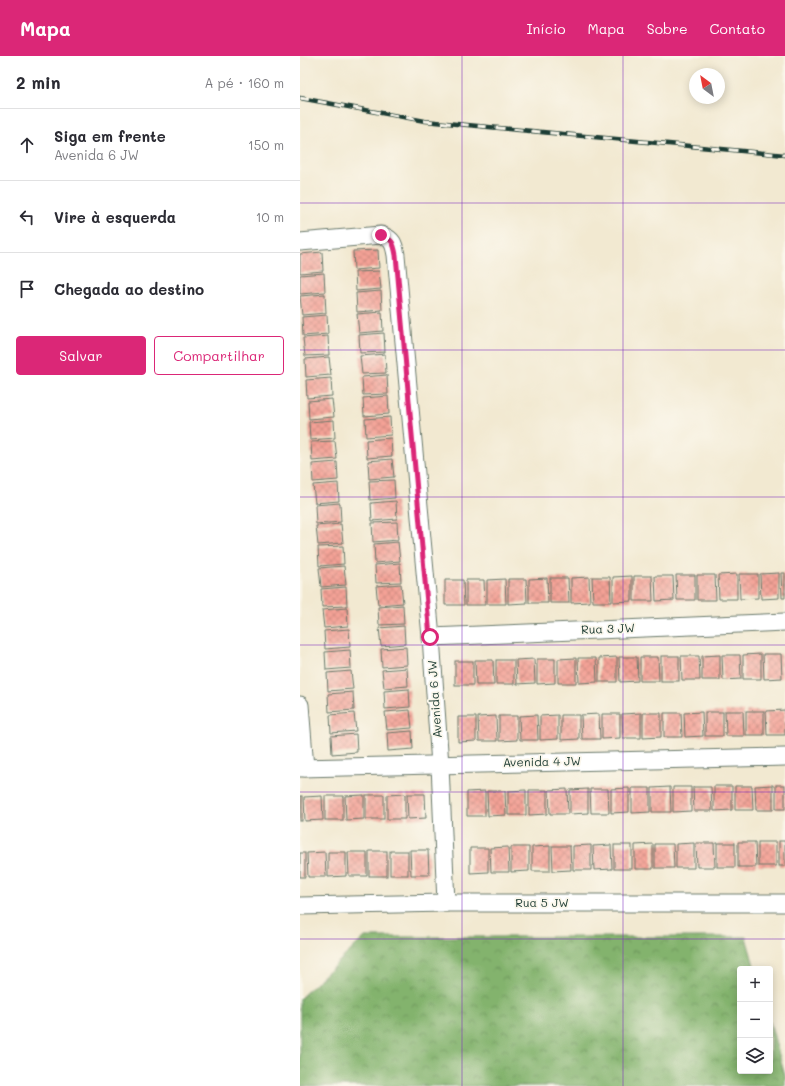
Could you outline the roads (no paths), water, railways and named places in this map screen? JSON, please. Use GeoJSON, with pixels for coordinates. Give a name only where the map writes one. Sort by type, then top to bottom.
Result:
{"type":"FeatureCollection","features":[{"type":"Feature","properties":{"kind":"street","name":"Avenida 6 JW"},"geometry":{"type":"LineString","coordinates":[[300,242],[381,235],[388,238],[394,244],[430,637],[440,765],[446,903]]}},
{"type":"Feature","properties":{"kind":"street","name":"Rua 3 JW"},"geometry":{"type":"LineString","coordinates":[[430,637],[785,622]]}},
{"type":"Feature","properties":{"kind":"street"},"geometry":{"type":"LineString","coordinates":[[300,705],[302,768]]}},
{"type":"Feature","properties":{"kind":"street","name":"Avenida 4 JW"},"geometry":{"type":"LineString","coordinates":[[302,768],[785,757]]}},
{"type":"Feature","properties":{"kind":"street","name":"Rua 5 JW"},"geometry":{"type":"LineString","coordinates":[[300,906],[446,903],[784,906]]}},
{"type":"Feature","properties":{"kind":"railway"},"geometry":{"type":"LineString","coordinates":[[300,98],[425,121],[785,155]]}}]}
